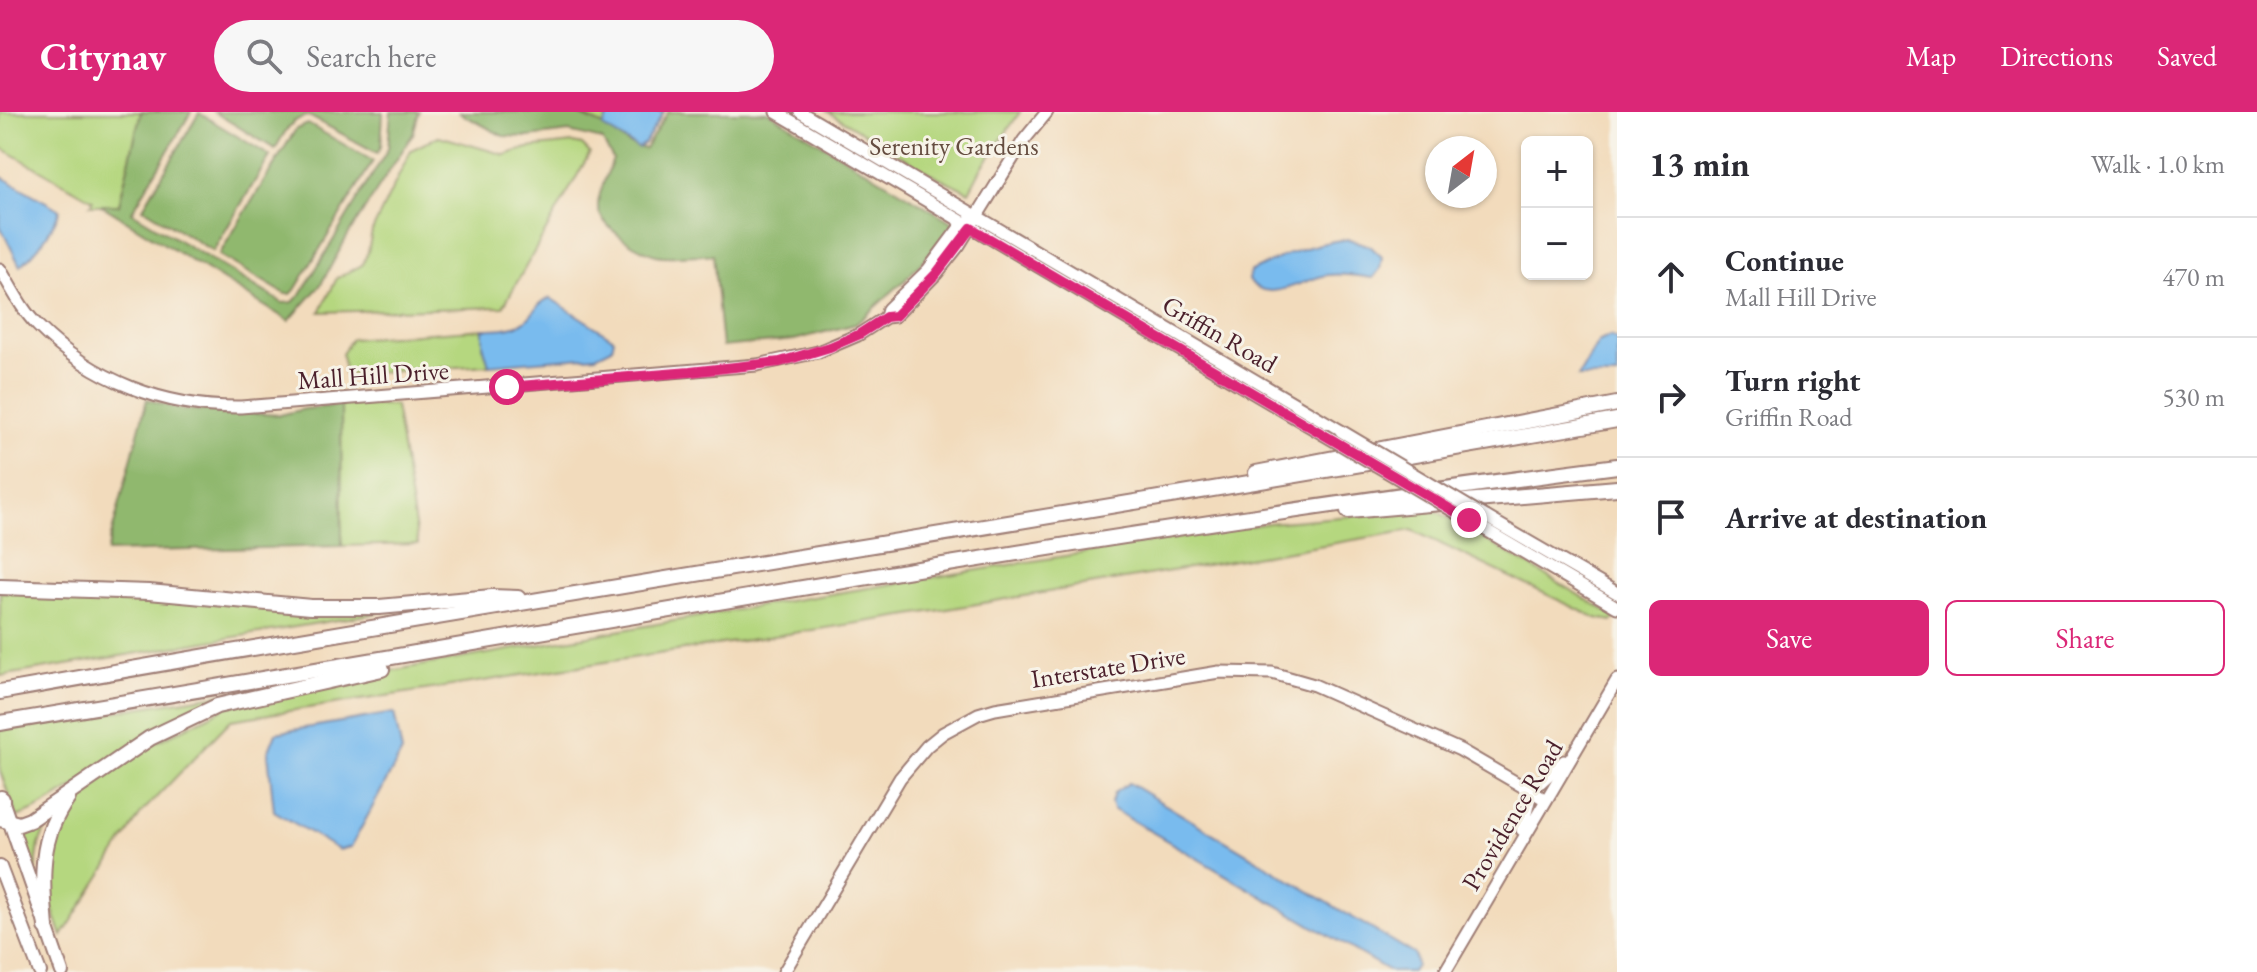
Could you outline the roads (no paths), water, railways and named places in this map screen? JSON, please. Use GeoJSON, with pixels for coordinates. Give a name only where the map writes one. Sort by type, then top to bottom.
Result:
{"type":"FeatureCollection","features":[{"type":"Feature","properties":{"kind":"highway"},"geometry":{"type":"LineString","coordinates":[[1120,505],[1231,478],[1617,404]]}},
{"type":"Feature","properties":{"kind":"highway"},"geometry":{"type":"LineString","coordinates":[[0,692],[348,630],[1120,505],[1617,420]]}},
{"type":"Feature","properties":{"kind":"highway"},"geometry":{"type":"LineString","coordinates":[[0,723],[1142,533],[1617,466]]}},
{"type":"Feature","properties":{"kind":"highway"},"geometry":{"type":"LineString","coordinates":[[1324,506],[1348,511],[1617,488]]}},
{"type":"Feature","properties":{"kind":"highway"},"geometry":{"type":"LineString","coordinates":[[0,587],[149,592],[311,607],[379,607],[504,597],[538,601]]}},
{"type":"Feature","properties":{"kind":"highway"},"geometry":{"type":"LineString","coordinates":[[3,809],[30,820],[150,738],[217,706],[531,636]]}},
{"type":"Feature","properties":{"kind":"highway"},"geometry":{"type":"LineString","coordinates":[[46,927],[42,859],[46,840],[60,809],[79,785]]}},
{"type":"Feature","properties":{"kind":"main road"},"geometry":{"type":"LineString","coordinates":[[3,809],[62,972]]}},
{"type":"Feature","properties":{"kind":"main road"},"geometry":{"type":"LineString","coordinates":[[0,867],[40,972]]}},
{"type":"Feature","properties":{"kind":"street","name":"Griffin Road"},"geometry":{"type":"LineString","coordinates":[[776,112],[1341,431],[1617,593]]}},
{"type":"Feature","properties":{"kind":"street","name":"Griffin Road"},"geometry":{"type":"LineString","coordinates":[[800,112],[970,223],[1617,607]]}},
{"type":"Feature","properties":{"kind":"street","name":"Mall Hill Drive"},"geometry":{"type":"LineString","coordinates":[[0,269],[21,305],[38,326],[84,363],[137,390],[176,402],[212,407],[288,404],[757,365],[830,347],[858,335],[886,317],[895,316],[925,285],[1024,140],[1047,112]]}},
{"type":"Feature","properties":{"kind":"street","name":"Interstate Drive"},"geometry":{"type":"LineString","coordinates":[[784,972],[907,769],[943,733],[995,709],[1219,672],[1272,673],[1314,685],[1460,750],[1546,800]]}},
{"type":"Feature","properties":{"kind":"street","name":"Providence Road"},"geometry":{"type":"LineString","coordinates":[[1445,972],[1617,680]]}},
{"type":"Feature","properties":{"kind":"street"},"geometry":{"type":"LineString","coordinates":[[1506,867],[1527,814],[1526,789],[1554,771],[1586,733]]}},
{"type":"Feature","properties":{"kind":"water"},"geometry":{"type":"Polygon","coordinates":[[[610,112],[664,112],[645,143],[638,148],[603,127],[610,112]]]}},
{"type":"Feature","properties":{"kind":"water"},"geometry":{"type":"Polygon","coordinates":[[[0,176],[60,210],[43,241],[20,266],[0,226],[0,176]]]}},
{"type":"Feature","properties":{"kind":"water"},"geometry":{"type":"Polygon","coordinates":[[[1349,239],[1370,246],[1382,257],[1380,269],[1373,278],[1328,275],[1276,291],[1266,291],[1249,280],[1250,272],[1286,255],[1323,243],[1349,239]]]}},
{"type":"Feature","properties":{"kind":"water"},"geometry":{"type":"Polygon","coordinates":[[[550,298],[614,339],[612,348],[596,356],[489,365],[483,345],[483,329],[508,328],[522,323],[550,298]]]}},
{"type":"Feature","properties":{"kind":"water"},"geometry":{"type":"Polygon","coordinates":[[[1610,336],[1617,340],[1617,377],[1578,377],[1598,342],[1610,336]]]}},
{"type":"Feature","properties":{"kind":"water"},"geometry":{"type":"Polygon","coordinates":[[[394,713],[402,752],[351,847],[339,850],[274,811],[268,753],[276,733],[394,713]]]}},
{"type":"Feature","properties":{"kind":"water"},"geometry":{"type":"Polygon","coordinates":[[[1129,783],[1415,955],[1416,966],[1412,972],[1391,972],[1113,809],[1114,793],[1129,783]]]}},
{"type":"Feature","properties":{"kind":"park label","name":"Serenity Gardens"},"geometry":{"type":"Point","coordinates":[954,146]}}]}
